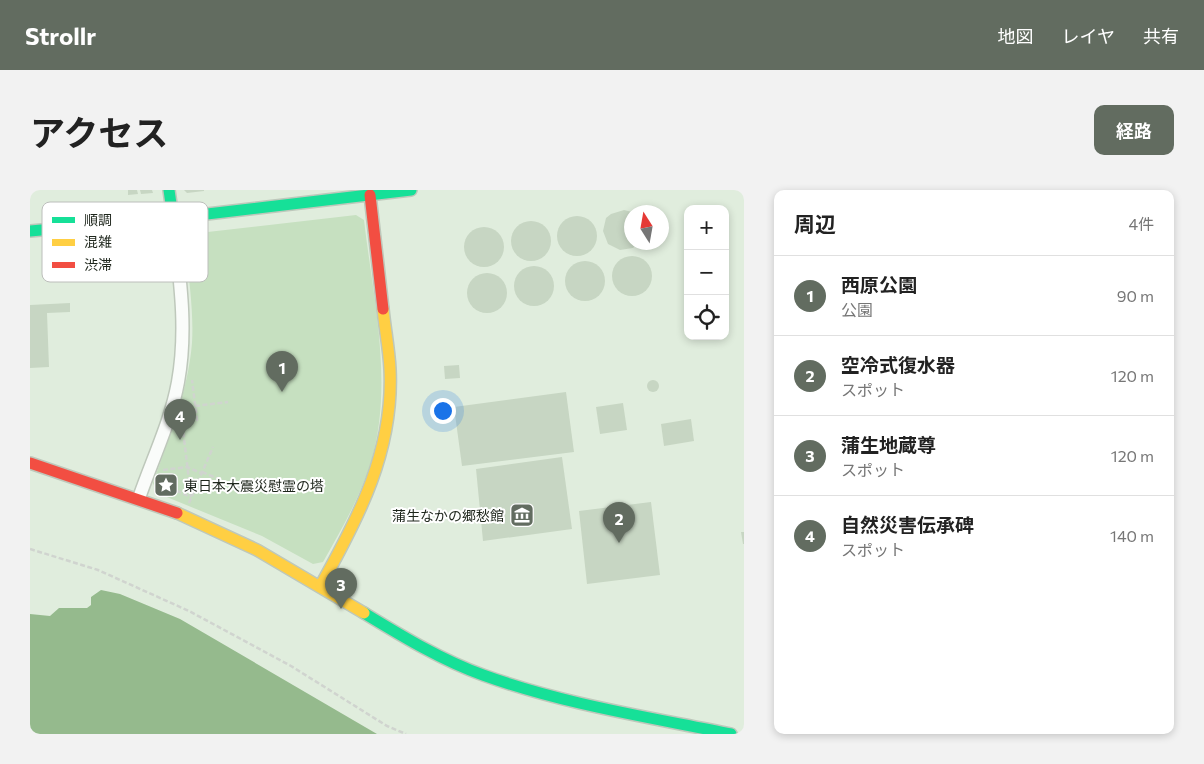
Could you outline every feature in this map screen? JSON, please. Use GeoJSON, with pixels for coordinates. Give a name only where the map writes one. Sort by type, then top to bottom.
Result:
{"type":"FeatureCollection","features":[{"type":"Feature","properties":{"kind":"street"},"geometry":{"type":"LineString","coordinates":[[208,214],[411,190]]}},
{"type":"Feature","properties":{"kind":"street"},"geometry":{"type":"LineString","coordinates":[[321,585],[359,517],[376,476],[388,421],[390,369],[370,195]]}},
{"type":"Feature","properties":{"kind":"street"},"geometry":{"type":"LineString","coordinates":[[139,498],[178,384],[181,362],[182,300],[180,282]]}},
{"type":"Feature","properties":{"kind":"street"},"geometry":{"type":"LineString","coordinates":[[30,463],[139,498],[208,525],[321,585],[448,660],[491,677],[536,692],[731,734]]}},
{"type":"Feature","properties":{"kind":"path"},"geometry":{"type":"LineString","coordinates":[[190,372],[197,420],[182,422],[191,497]]}},
{"type":"Feature","properties":{"kind":"path"},"geometry":{"type":"LineString","coordinates":[[195,406],[228,402]]}},
{"type":"Feature","properties":{"kind":"path"},"geometry":{"type":"LineString","coordinates":[[189,502],[213,447]]}},
{"type":"Feature","properties":{"kind":"path"},"geometry":{"type":"LineString","coordinates":[[191,497],[170,488],[167,482],[159,478],[162,470],[187,466],[240,488]]}},
{"type":"Feature","properties":{"kind":"path"},"geometry":{"type":"LineString","coordinates":[[30,549],[98,570],[189,611],[291,666],[387,726],[406,734]]}},
{"type":"Feature","properties":{"kind":"shaded area"},"geometry":{"type":"Polygon","coordinates":[[[356,215],[364,220],[379,341],[381,402],[378,432],[367,475],[350,514],[323,562],[313,564],[262,536],[157,493],[153,483],[177,414],[190,361],[192,317],[189,282],[208,282],[208,232],[356,215]]]}},
{"type":"Feature","properties":{"kind":"shaded area"},"geometry":{"type":"Polygon","coordinates":[[[101,590],[120,594],[180,619],[377,734],[30,734],[30,614],[50,616],[59,608],[87,608],[91,605],[91,597],[101,590]]]}},
{"type":"Feature","properties":{"kind":"building"},"geometry":{"type":"Polygon","coordinates":[[[128,190],[137,190],[138,194],[128,195],[128,190]]]}},
{"type":"Feature","properties":{"kind":"building"},"geometry":{"type":"Polygon","coordinates":[[[140,190],[152,190],[153,193],[141,194],[140,190]]]}},
{"type":"Feature","properties":{"kind":"building"},"geometry":{"type":"Polygon","coordinates":[[[184,190],[204,190],[204,191],[187,193],[184,190]]]}},
{"type":"Feature","properties":{"kind":"building"},"geometry":{"type":"Polygon","coordinates":[[[624,210],[624,249],[620,250],[608,244],[603,231],[606,218],[611,214],[624,210]]]}},
{"type":"Feature","properties":{"kind":"building"},"geometry":{"type":"Polygon","coordinates":[[[573,216],[581,216],[588,219],[594,225],[597,236],[594,247],[588,253],[581,256],[573,256],[566,253],[560,247],[557,240],[557,232],[560,225],[566,219],[573,216]]]}},
{"type":"Feature","properties":{"kind":"building"},"geometry":{"type":"Polygon","coordinates":[[[527,221],[535,221],[542,224],[548,230],[551,241],[548,252],[542,258],[535,261],[527,261],[520,258],[514,252],[511,245],[511,237],[514,230],[520,224],[527,221]]]}},
{"type":"Feature","properties":{"kind":"building"},"geometry":{"type":"Polygon","coordinates":[[[480,227],[488,227],[495,230],[501,236],[504,247],[501,258],[495,264],[488,267],[480,267],[473,264],[467,258],[464,251],[464,243],[467,236],[473,230],[480,227]]]}},
{"type":"Feature","properties":{"kind":"building"},"geometry":{"type":"Polygon","coordinates":[[[628,256],[636,256],[643,259],[649,265],[652,276],[649,287],[643,293],[636,296],[628,296],[621,293],[615,287],[612,280],[612,272],[615,265],[621,259],[628,256]]]}},
{"type":"Feature","properties":{"kind":"building"},"geometry":{"type":"Polygon","coordinates":[[[581,261],[589,261],[596,264],[602,270],[605,281],[602,292],[596,298],[589,301],[581,301],[574,298],[568,292],[565,285],[565,277],[568,270],[574,264],[581,261]]]}},
{"type":"Feature","properties":{"kind":"building"},"geometry":{"type":"Polygon","coordinates":[[[530,266],[538,266],[545,269],[551,275],[554,286],[551,297],[545,303],[538,306],[530,306],[523,303],[517,297],[514,290],[514,282],[517,275],[523,269],[530,266]]]}},
{"type":"Feature","properties":{"kind":"building"},"geometry":{"type":"Polygon","coordinates":[[[483,273],[491,273],[498,276],[504,282],[507,293],[504,304],[498,310],[491,313],[483,313],[476,310],[470,304],[467,297],[467,289],[470,282],[476,276],[483,273]]]}},
{"type":"Feature","properties":{"kind":"building"},"geometry":{"type":"Polygon","coordinates":[[[70,303],[70,312],[47,313],[49,367],[30,368],[30,305],[70,303]]]}},
{"type":"Feature","properties":{"kind":"building"},"geometry":{"type":"Polygon","coordinates":[[[459,365],[460,378],[445,379],[444,366],[459,365]]]}},
{"type":"Feature","properties":{"kind":"building"},"geometry":{"type":"Polygon","coordinates":[[[651,380],[655,380],[659,386],[655,392],[651,392],[647,388],[647,384],[651,380]]]}},
{"type":"Feature","properties":{"kind":"building"},"geometry":{"type":"Polygon","coordinates":[[[566,392],[574,452],[462,466],[454,407],[566,392]]]}},
{"type":"Feature","properties":{"kind":"building"},"geometry":{"type":"Polygon","coordinates":[[[623,403],[627,430],[600,434],[596,407],[623,403]]]}},
{"type":"Feature","properties":{"kind":"building"},"geometry":{"type":"Polygon","coordinates":[[[691,419],[694,441],[664,446],[661,424],[691,419]]]}},
{"type":"Feature","properties":{"kind":"building"},"geometry":{"type":"Polygon","coordinates":[[[562,457],[572,529],[483,541],[476,469],[562,457]]]}},
{"type":"Feature","properties":{"kind":"building"},"geometry":{"type":"Polygon","coordinates":[[[651,502],[660,575],[587,584],[579,511],[651,502]]]}},
{"type":"Feature","properties":{"kind":"building"},"geometry":{"type":"Polygon","coordinates":[[[741,532],[744,532],[744,544],[743,544],[741,532]]]}},
{"type":"Feature","properties":{"kind":"traffic: fast"},"geometry":{"type":"LineString","coordinates":[[169,190],[171,202]]}},
{"type":"Feature","properties":{"kind":"traffic: fast"},"geometry":{"type":"LineString","coordinates":[[208,214],[411,190]]}},
{"type":"Feature","properties":{"kind":"traffic: fast"},"geometry":{"type":"LineString","coordinates":[[30,231],[42,230]]}},
{"type":"Feature","properties":{"kind":"traffic: fast"},"geometry":{"type":"LineString","coordinates":[[364,613],[437,655],[467,669],[513,685],[606,709],[731,734]]}},
{"type":"Feature","properties":{"kind":"traffic: slow"},"geometry":{"type":"LineString","coordinates":[[321,585],[361,508],[380,455],[390,399],[389,354],[383,309]]}},
{"type":"Feature","properties":{"kind":"traffic: slow"},"geometry":{"type":"LineString","coordinates":[[177,513],[257,550],[364,613]]}},
{"type":"Feature","properties":{"kind":"traffic: jam"},"geometry":{"type":"LineString","coordinates":[[370,195],[383,309]]}},
{"type":"Feature","properties":{"kind":"traffic: jam"},"geometry":{"type":"LineString","coordinates":[[30,463],[177,513]]}},
{"type":"Feature","properties":{"kind":"place","name":"西原公園"},"geometry":{"type":"Point","coordinates":[282,392]}},
{"type":"Feature","properties":{"kind":"place","name":"自然災害伝承碑"},"geometry":{"type":"Point","coordinates":[180,440]}},
{"type":"Feature","properties":{"kind":"place","name":"東日本大震災慰霊の塔"},"geometry":{"type":"Point","coordinates":[166,485]}},
{"type":"Feature","properties":{"kind":"place","name":"蒲生なかの郷愁館"},"geometry":{"type":"Point","coordinates":[522,515]}},
{"type":"Feature","properties":{"kind":"place","name":"空冷式復水器"},"geometry":{"type":"Point","coordinates":[619,543]}},
{"type":"Feature","properties":{"kind":"place","name":"蒲生地蔵尊"},"geometry":{"type":"Point","coordinates":[341,609]}}]}
